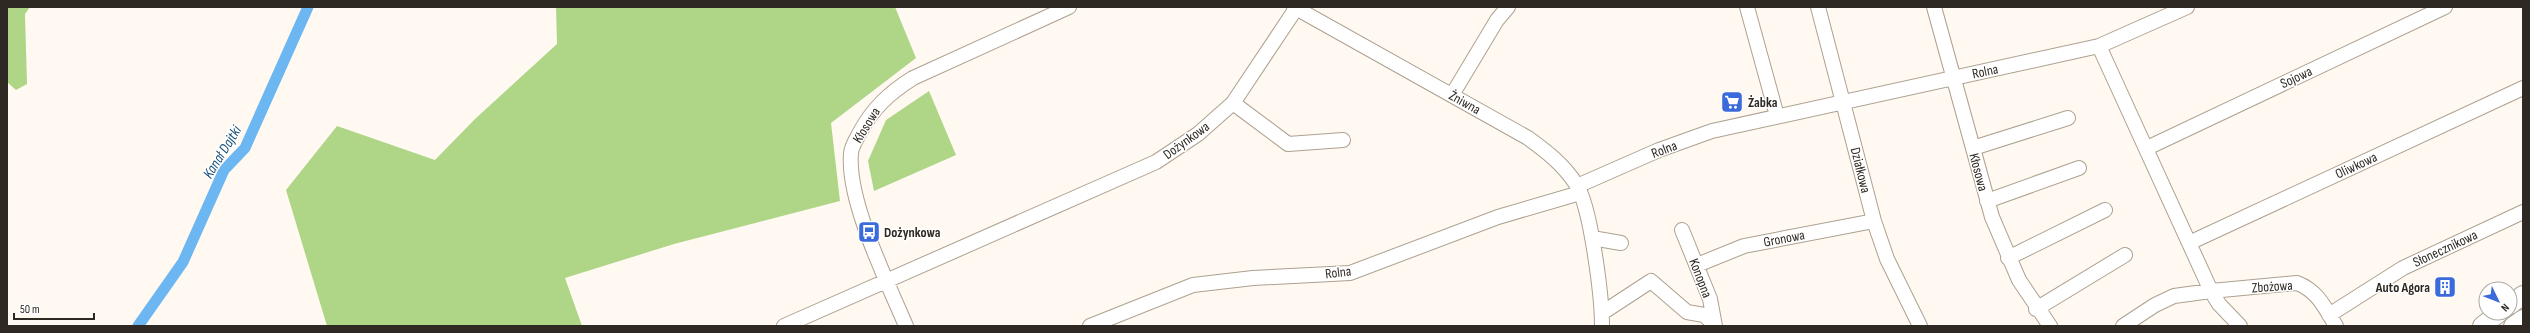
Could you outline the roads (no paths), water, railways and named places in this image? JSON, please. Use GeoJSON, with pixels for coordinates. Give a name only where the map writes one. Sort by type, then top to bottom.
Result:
{"type":"FeatureCollection","features":[{"type":"Feature","properties":{"kind":"main road"},"geometry":{"type":"LineString","coordinates":[[2513,326],[2523,319]]}},
{"type":"Feature","properties":{"kind":"street","name":"Kłosowa"},"geometry":{"type":"LineString","coordinates":[[906,326],[857,204],[851,154],[853,145],[873,111],[885,98],[913,78],[1069,7]]}},
{"type":"Feature","properties":{"kind":"street","name":"Dożynkowa"},"geometry":{"type":"LineString","coordinates":[[784,326],[1156,162],[1198,134],[1233,103],[1296,7]]}},
{"type":"Feature","properties":{"kind":"street","name":"Żniwna"},"geometry":{"type":"LineString","coordinates":[[1296,7],[1528,138],[1558,161],[1579,189],[1592,238],[1602,319]]}},
{"type":"Feature","properties":{"kind":"street"},"geometry":{"type":"LineString","coordinates":[[1452,95],[1497,20],[1508,7]]}},
{"type":"Feature","properties":{"kind":"street"},"geometry":{"type":"LineString","coordinates":[[1747,7],[1777,116]]}},
{"type":"Feature","properties":{"kind":"street","name":"Działkowa"},"geometry":{"type":"LineString","coordinates":[[1818,7],[1844,100],[1874,221],[1887,259],[1920,326]]}},
{"type":"Feature","properties":{"kind":"street","name":"Kłosowa"},"geometry":{"type":"LineString","coordinates":[[1934,7],[1955,78],[1987,201],[2008,258],[2036,308],[2050,326]]}},
{"type":"Feature","properties":{"kind":"street","name":"Rolna"},"geometry":{"type":"LineString","coordinates":[[1090,326],[1193,285],[1253,278],[1350,273],[1498,217],[1579,189],[1672,145],[1712,131],[1844,100],[1955,78],[2099,46],[2187,7]]}},
{"type":"Feature","properties":{"kind":"street","name":"Sojowa"},"geometry":{"type":"LineString","coordinates":[[2147,148],[2445,7]]}},
{"type":"Feature","properties":{"kind":"street"},"geometry":{"type":"LineString","coordinates":[[2099,46],[2147,148],[2211,291],[2219,304],[2240,326]]}},
{"type":"Feature","properties":{"kind":"street","name":"Oliwkowa"},"geometry":{"type":"LineString","coordinates":[[2189,242],[2523,88]]}},
{"type":"Feature","properties":{"kind":"street"},"geometry":{"type":"LineString","coordinates":[[1233,103],[1288,144],[1344,140]]}},
{"type":"Feature","properties":{"kind":"street"},"geometry":{"type":"LineString","coordinates":[[1973,148],[2068,118]]}},
{"type":"Feature","properties":{"kind":"street"},"geometry":{"type":"LineString","coordinates":[[1987,201],[2078,168]]}},
{"type":"Feature","properties":{"kind":"street"},"geometry":{"type":"LineString","coordinates":[[2008,258],[2105,210]]}},
{"type":"Feature","properties":{"kind":"street","name":"Słonecznikowa"},"geometry":{"type":"LineString","coordinates":[[2332,322],[2403,268],[2523,212]]}},
{"type":"Feature","properties":{"kind":"street","name":"Gronowa"},"geometry":{"type":"LineString","coordinates":[[1696,265],[1744,246],[1874,221]]}},
{"type":"Feature","properties":{"kind":"street","name":"Konopna"},"geometry":{"type":"LineString","coordinates":[[1682,230],[1710,299],[1714,325]]}},
{"type":"Feature","properties":{"kind":"street"},"geometry":{"type":"LineString","coordinates":[[1592,238],[1621,243]]}},
{"type":"Feature","properties":{"kind":"street"},"geometry":{"type":"LineString","coordinates":[[2036,308],[2125,255]]}},
{"type":"Feature","properties":{"kind":"street"},"geometry":{"type":"LineString","coordinates":[[1602,319],[1651,281],[1687,312],[1704,315],[1714,325]]}},
{"type":"Feature","properties":{"kind":"street","name":"Zbożowa"},"geometry":{"type":"LineString","coordinates":[[2123,326],[2154,305],[2174,296],[2297,283],[2309,287],[2318,296],[2332,322]]}},
{"type":"Feature","properties":{"kind":"waterway","name":"Kanał Dajtki"},"geometry":{"type":"LineString","coordinates":[[138,326],[183,262],[224,170],[245,148],[308,7]]}},
{"type":"Feature","properties":{"kind":"place","name":"Żabka"},"geometry":{"type":"Point","coordinates":[1732,102]}},
{"type":"Feature","properties":{"kind":"place","name":"Dożynkowa"},"geometry":{"type":"Point","coordinates":[869,232]}},
{"type":"Feature","properties":{"kind":"place","name":"Auto Agora"},"geometry":{"type":"Point","coordinates":[2445,287]}}]}
